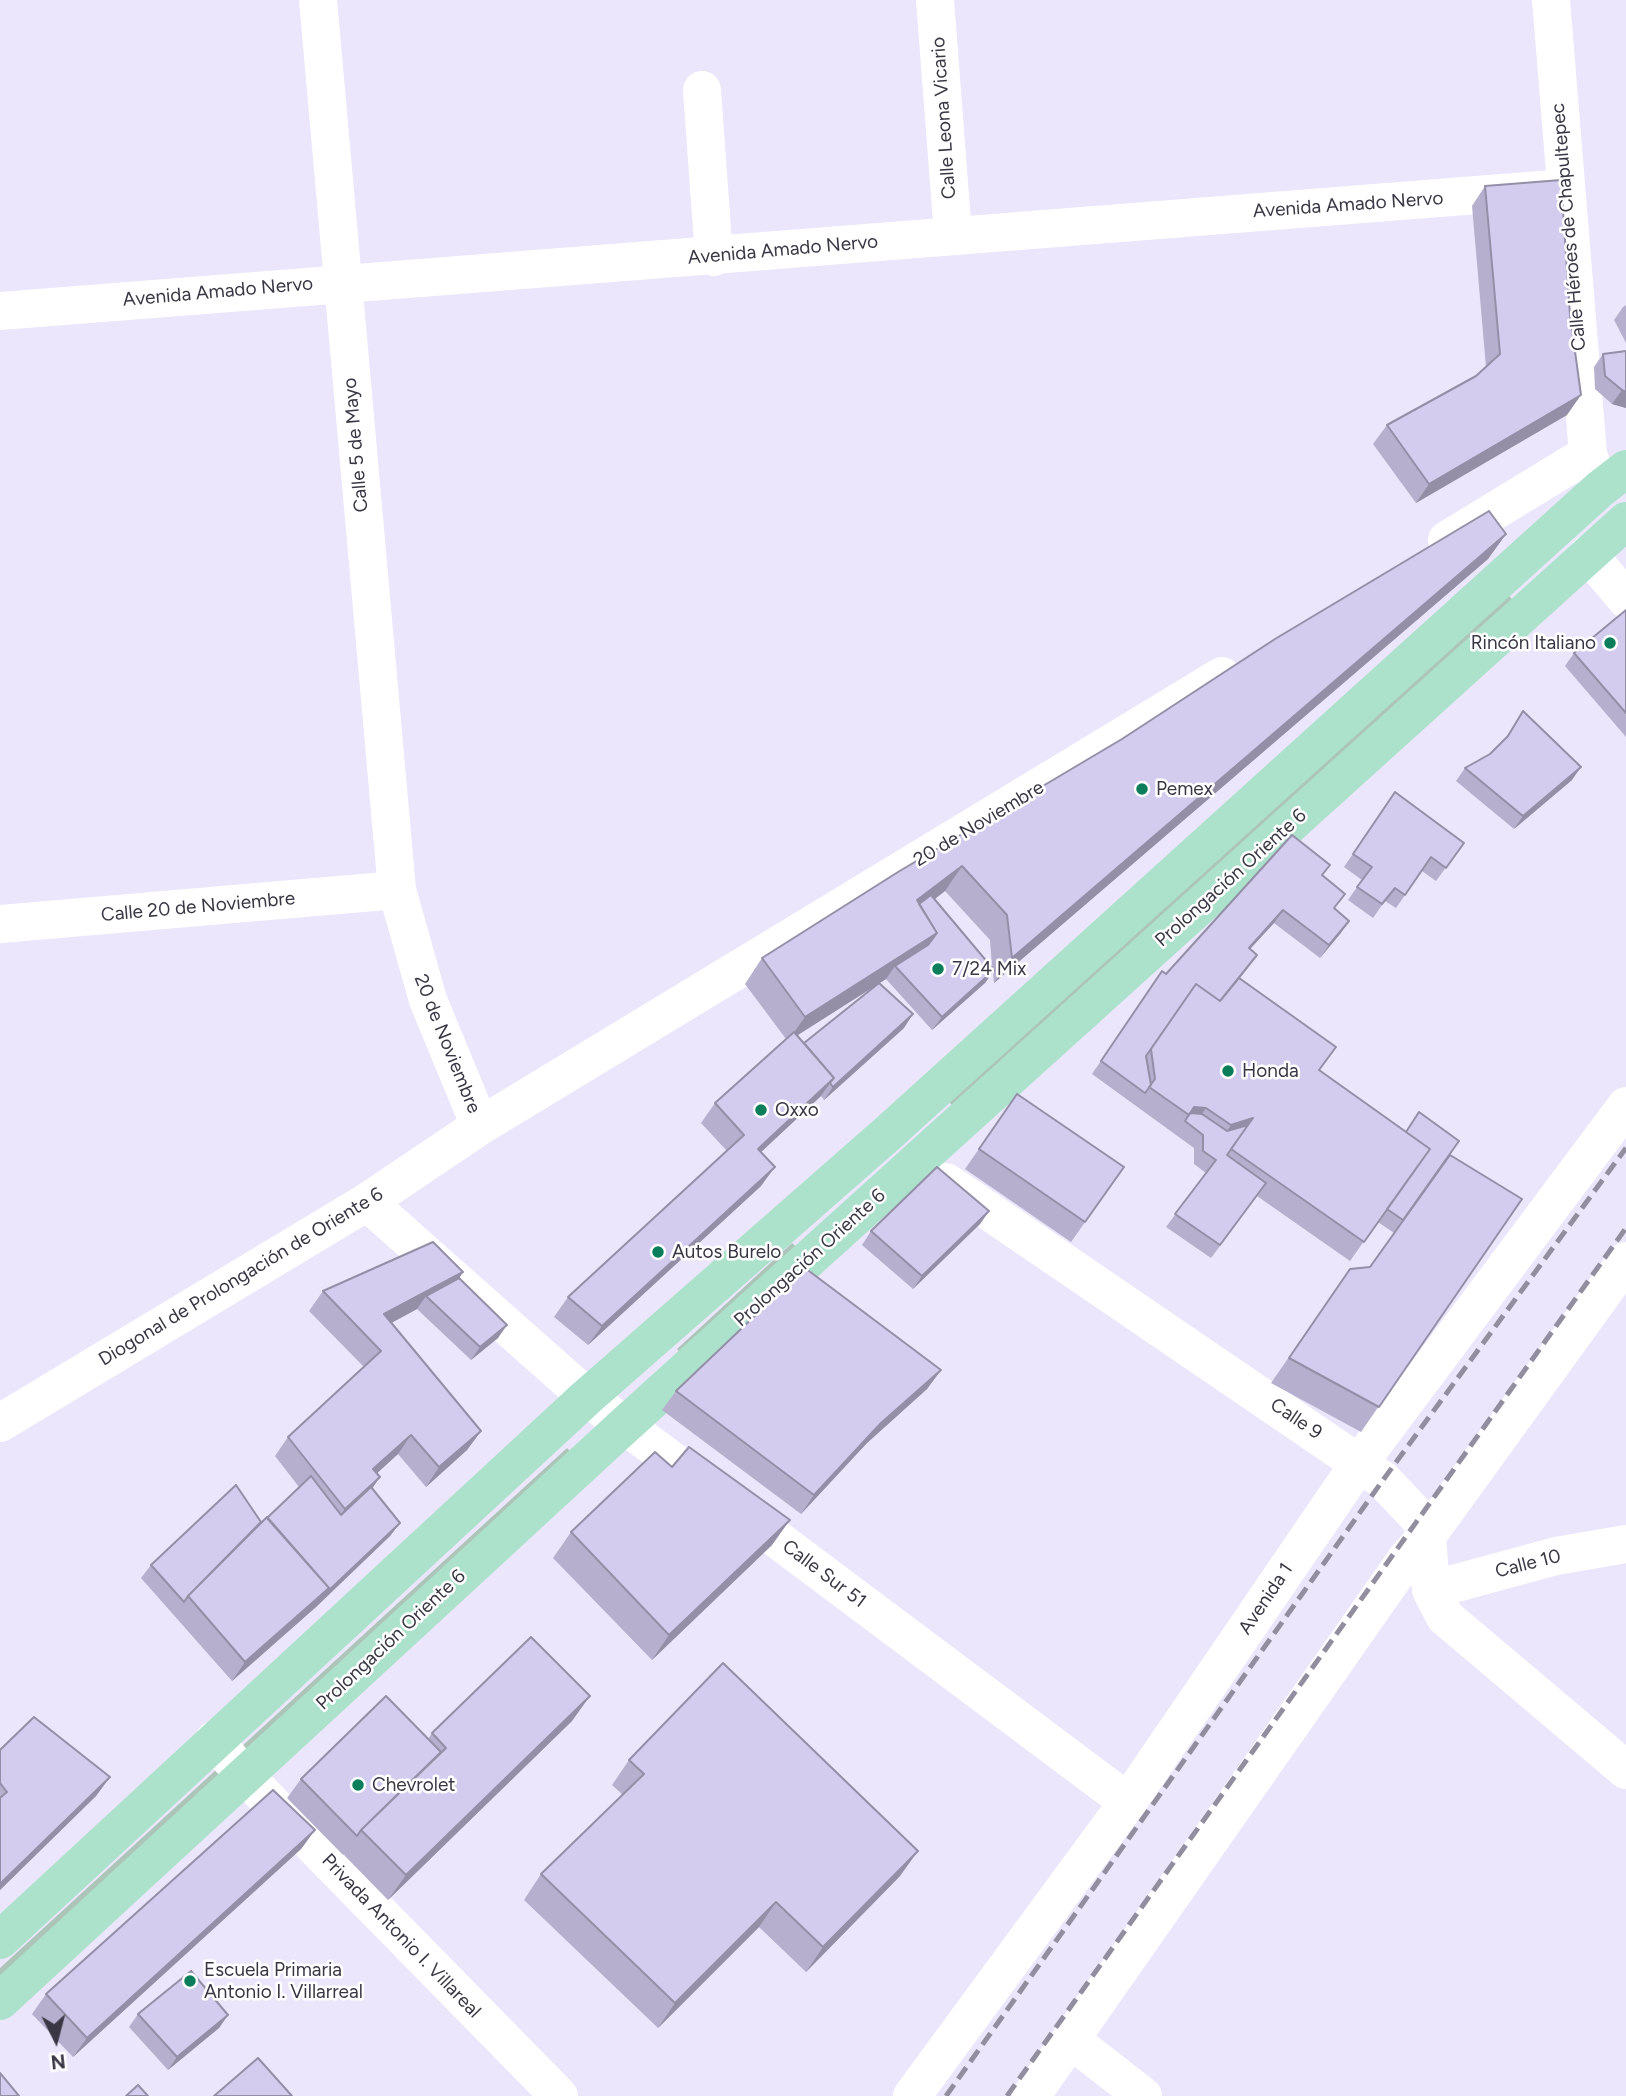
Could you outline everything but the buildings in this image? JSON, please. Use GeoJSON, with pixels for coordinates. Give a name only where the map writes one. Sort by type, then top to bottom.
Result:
{"type":"FeatureCollection","features":[{"type":"Feature","properties":{"kind":"main road"},"geometry":{"type":"LineString","coordinates":[[0,1940],[587,1397],[887,1134],[1610,470]]}},
{"type":"Feature","properties":{"kind":"main road","name":"Prolongación Oriente 6"},"geometry":{"type":"LineString","coordinates":[[0,2001],[625,1425],[1626,521]]}},
{"type":"Feature","properties":{"kind":"street","name":"Calle 5 de Mayo"},"geometry":{"type":"LineString","coordinates":[[318,0],[397,890]]}},
{"type":"Feature","properties":{"kind":"street","name":"Calle Leona Vicario"},"geometry":{"type":"LineString","coordinates":[[935,0],[953,235]]}},
{"type":"Feature","properties":{"kind":"street","name":"Calle Héroes de Chapultepec"},"geometry":{"type":"LineString","coordinates":[[1551,0],[1566,188],[1610,470]]}},
{"type":"Feature","properties":{"kind":"street"},"geometry":{"type":"LineString","coordinates":[[702,90],[714,257]]}},
{"type":"Feature","properties":{"kind":"street","name":"Avenida Amado Nervo"},"geometry":{"type":"LineString","coordinates":[[0,311],[341,282],[714,257],[953,235],[1566,188]]}},
{"type":"Feature","properties":{"kind":"street"},"geometry":{"type":"LineString","coordinates":[[1422,555],[1610,470]]}},
{"type":"Feature","properties":{"kind":"street"},"geometry":{"type":"LineString","coordinates":[[1588,554],[1626,599]]}},
{"type":"Feature","properties":{"kind":"street","name":"20 de Noviembre"},"geometry":{"type":"LineString","coordinates":[[397,890],[428,1000],[480,1126],[1255,656]]}},
{"type":"Feature","properties":{"kind":"street","name":"Calle 20 de Noviembre"},"geometry":{"type":"LineString","coordinates":[[0,924],[397,890]]}},
{"type":"Feature","properties":{"kind":"street","name":"Avenida 1"},"geometry":{"type":"LineString","coordinates":[[912,2096],[1128,1802],[1360,1462],[1626,1106]]}},
{"type":"Feature","properties":{"kind":"street","name":"Diogonal de Prolongación de Oriente 6"},"geometry":{"type":"LineString","coordinates":[[0,1423],[367,1202],[480,1126]]}},
{"type":"Feature","properties":{"kind":"street","name":"Calle 9"},"geometry":{"type":"LineString","coordinates":[[887,1134],[917,1162],[1383,1480],[1419,1518],[1427,1536],[1431,1590],[1445,1617],[1626,1770]]}},
{"type":"Feature","properties":{"kind":"street","name":"Calle Sur 51"},"geometry":{"type":"LineString","coordinates":[[367,1202],[587,1397],[1128,1802]]}},
{"type":"Feature","properties":{"kind":"street"},"geometry":{"type":"LineString","coordinates":[[1031,2096],[1407,1558],[1427,1536],[1626,1261]]}},
{"type":"Feature","properties":{"kind":"street","name":"Calle 10"},"geometry":{"type":"LineString","coordinates":[[1431,1590],[1556,1556],[1626,1544]]}},
{"type":"Feature","properties":{"kind":"street","name":"Privada Antonio I. Villareal"},"geometry":{"type":"LineString","coordinates":[[214,1740],[244,1775],[559,2096]]}},
{"type":"Feature","properties":{"kind":"street"},"geometry":{"type":"LineString","coordinates":[[1071,2040],[1143,2096]]}},
{"type":"Feature","properties":{"kind":"green space"},"geometry":{"type":"Polygon","coordinates":[[[1508,595],[1513,600],[955,1108],[948,1101],[1508,595]]]}},
{"type":"Feature","properties":{"kind":"green space"},"geometry":{"type":"Polygon","coordinates":[[[792,1243],[798,1248],[682,1355],[677,1349],[792,1243]]]}},
{"type":"Feature","properties":{"kind":"green space"},"geometry":{"type":"Polygon","coordinates":[[[567,1448],[573,1454],[0,1978],[0,1968],[567,1448]]]}},
{"type":"Feature","properties":{"kind":"railway"},"geometry":{"type":"LineString","coordinates":[[946,2096],[1383,1480],[1626,1148]]}},
{"type":"Feature","properties":{"kind":"railway"},"geometry":{"type":"LineString","coordinates":[[1007,2096],[1626,1228]]}},
{"type":"Feature","properties":{"kind":"place","name":"Rincón Italiano"},"geometry":{"type":"Point","coordinates":[1610,643]}},
{"type":"Feature","properties":{"kind":"place","name":"Pemex"},"geometry":{"type":"Point","coordinates":[1142,789]}},
{"type":"Feature","properties":{"kind":"place","name":"7/24 Mix"},"geometry":{"type":"Point","coordinates":[938,969]}},
{"type":"Feature","properties":{"kind":"place","name":"Honda"},"geometry":{"type":"Point","coordinates":[1228,1071]}},
{"type":"Feature","properties":{"kind":"place","name":"Oxxo"},"geometry":{"type":"Point","coordinates":[761,1110]}},
{"type":"Feature","properties":{"kind":"place","name":"Autos Burelo"},"geometry":{"type":"Point","coordinates":[658,1252]}},
{"type":"Feature","properties":{"kind":"place","name":"Chevrolet"},"geometry":{"type":"Point","coordinates":[358,1785]}},
{"type":"Feature","properties":{"kind":"place","name":"Escuela Primaria Antonio I. Villarreal"},"geometry":{"type":"Point","coordinates":[190,1981]}}]}
